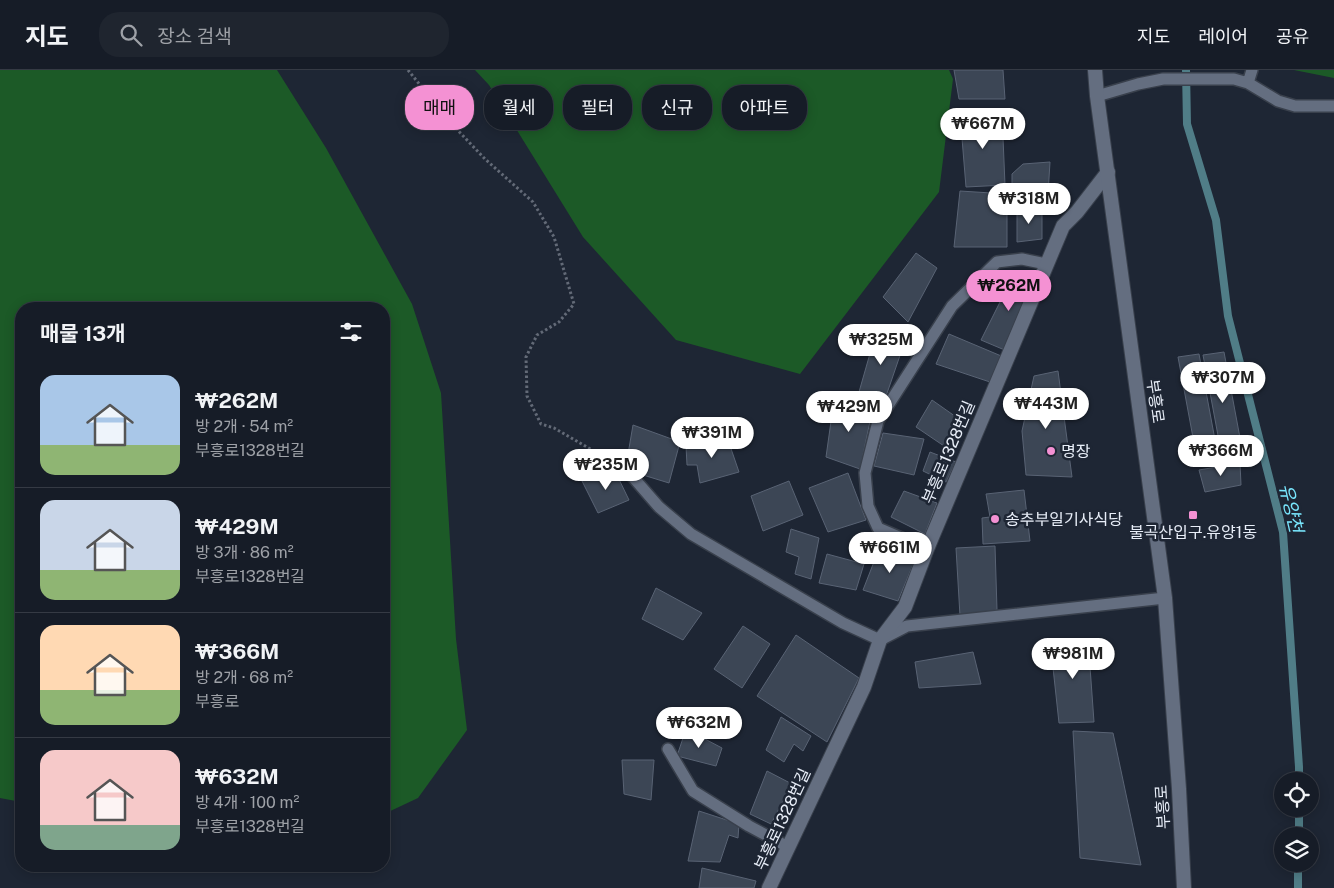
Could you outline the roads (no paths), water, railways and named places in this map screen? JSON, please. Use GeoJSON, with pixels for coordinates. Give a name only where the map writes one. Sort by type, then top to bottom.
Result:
{"type":"FeatureCollection","features":[{"type":"Feature","properties":{"kind":"main road","name":"부흥로"},"geometry":{"type":"LineString","coordinates":[[1095,70],[1165,598],[1184,888]]}},
{"type":"Feature","properties":{"kind":"main road","name":"부흥로1328번길"},"geometry":{"type":"LineString","coordinates":[[769,888],[864,688],[880,640],[905,607],[927,549],[1046,264],[1064,226],[1108,172]]}},
{"type":"Feature","properties":{"kind":"lane"},"geometry":{"type":"LineString","coordinates":[[1248,84],[1252,70]]}},
{"type":"Feature","properties":{"kind":"lane"},"geometry":{"type":"LineString","coordinates":[[1097,96],[1163,78],[1234,79],[1295,106],[1334,106]]}},
{"type":"Feature","properties":{"kind":"lane"},"geometry":{"type":"LineString","coordinates":[[927,549],[878,528],[868,506],[865,473],[878,421],[952,306],[997,262],[1022,259],[1046,264]]}},
{"type":"Feature","properties":{"kind":"lane"},"geometry":{"type":"LineString","coordinates":[[625,468],[659,507],[692,534],[843,623],[880,640],[906,626],[1165,598]]}},
{"type":"Feature","properties":{"kind":"lane"},"geometry":{"type":"LineString","coordinates":[[668,749],[693,791],[740,821],[788,847]]}},
{"type":"Feature","properties":{"kind":"waterway","name":"유양천"},"geometry":{"type":"LineString","coordinates":[[1186,70],[1187,124],[1216,220],[1228,316],[1283,532],[1299,772]]}},
{"type":"Feature","properties":{"kind":"waterway","name":"유양천"},"geometry":{"type":"LineString","coordinates":[[1299,817],[1299,827]]}},
{"type":"Feature","properties":{"kind":"waterway","name":"유양천"},"geometry":{"type":"LineString","coordinates":[[1298,872],[1298,888]]}},
{"type":"Feature","properties":{"kind":"place","name":"명장"},"geometry":{"type":"Point","coordinates":[1051,451]}},
{"type":"Feature","properties":{"kind":"place","name":"불곡산입구.유양1동"},"geometry":{"type":"Point","coordinates":[1193,515]}},
{"type":"Feature","properties":{"kind":"place","name":"송추부일기사식당"},"geometry":{"type":"Point","coordinates":[995,519]}}]}
